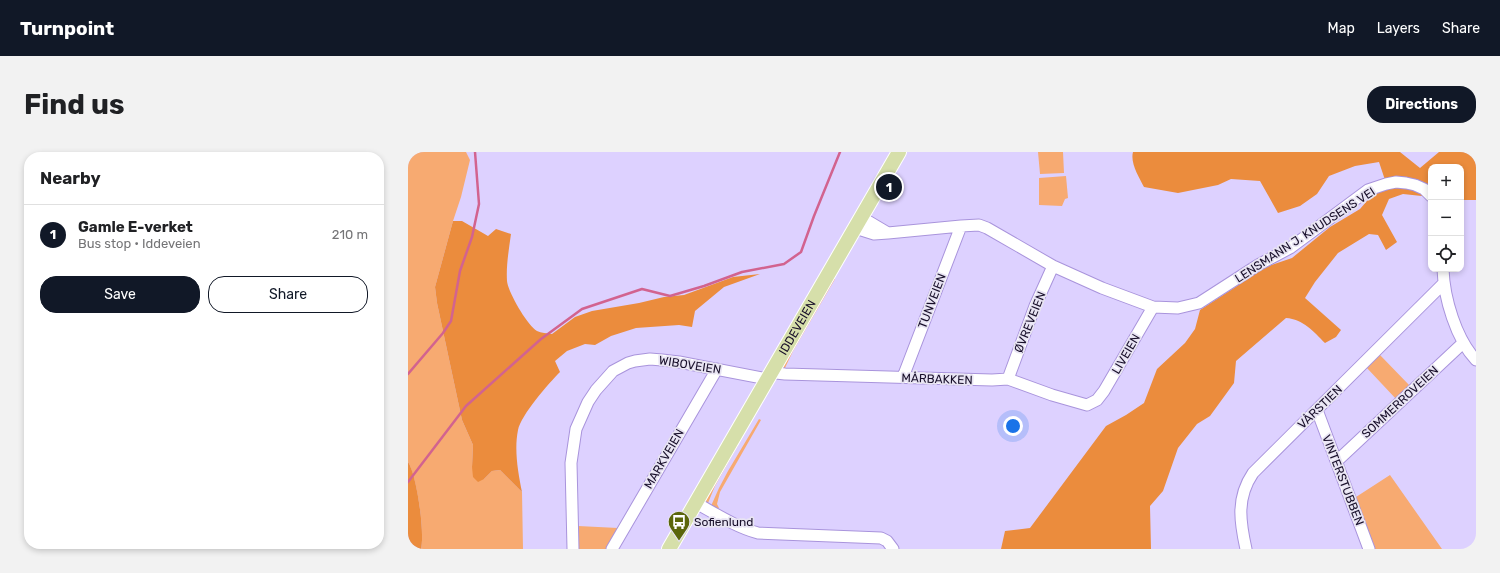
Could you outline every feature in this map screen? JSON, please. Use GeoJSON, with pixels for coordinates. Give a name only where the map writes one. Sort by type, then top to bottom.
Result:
{"type":"FeatureCollection","features":[{"type":"Feature","properties":{"kind":"main road","name":"IDDEVEIEN"},"geometry":{"type":"LineString","coordinates":[[669,549],[899,152]]}},
{"type":"Feature","properties":{"kind":"street","name":"LENSMANN J. KNUDSENS VEI"},"geometry":{"type":"LineString","coordinates":[[858,222],[888,233],[979,225],[987,228],[1053,266],[1109,290],[1154,307],[1178,308],[1199,303],[1270,258],[1290,248],[1368,190],[1396,182],[1415,185],[1424,189],[1428,193]]}},
{"type":"Feature","properties":{"kind":"street","name":"TUNVEIEN"},"geometry":{"type":"LineString","coordinates":[[903,377],[961,226]]}},
{"type":"Feature","properties":{"kind":"street","name":"ØVREVEIEN"},"geometry":{"type":"LineString","coordinates":[[1008,379],[1035,306],[1053,266]]}},
{"type":"Feature","properties":{"kind":"street"},"geometry":{"type":"LineString","coordinates":[[1443,272],[1443,284],[1451,312],[1463,343],[1476,360]]}},
{"type":"Feature","properties":{"kind":"street","name":"VÅRSTIEN"},"geometry":{"type":"LineString","coordinates":[[1246,549],[1240,508],[1247,482],[1260,465],[1443,284]]}},
{"type":"Feature","properties":{"kind":"street","name":"LIVEIEN"},"geometry":{"type":"LineString","coordinates":[[1097,400],[1104,391],[1154,307]]}},
{"type":"Feature","properties":{"kind":"street","name":"SOMMERROVEIEN"},"geometry":{"type":"LineString","coordinates":[[1337,461],[1463,343]]}},
{"type":"Feature","properties":{"kind":"street","name":"WIBOVEIEN"},"geometry":{"type":"LineString","coordinates":[[572,549],[571,462],[575,434],[578,422],[596,390],[613,371],[628,363],[650,359],[769,375]]}},
{"type":"Feature","properties":{"kind":"street","name":"MARKVEIEN"},"geometry":{"type":"LineString","coordinates":[[612,549],[718,369]]}},
{"type":"Feature","properties":{"kind":"street","name":"MÅRBAKKEN"},"geometry":{"type":"LineString","coordinates":[[769,375],[784,374],[992,380],[1008,379],[1087,406],[1097,400]]}},
{"type":"Feature","properties":{"kind":"street","name":"VINTERSTUBBEN"},"geometry":{"type":"LineString","coordinates":[[1317,410],[1369,549]]}},
{"type":"Feature","properties":{"kind":"street"},"geometry":{"type":"LineString","coordinates":[[696,503],[733,524],[758,533],[880,538],[887,541],[893,549]]}},
{"type":"Feature","properties":{"kind":"shaded area"},"geometry":{"type":"Polygon","coordinates":[[[408,152],[466,152],[470,160],[435,287],[437,303],[462,420],[473,445],[472,467],[484,479],[492,471],[500,470],[522,492],[523,549],[421,549],[422,531],[417,491],[408,462],[408,152]]]}},
{"type":"Feature","properties":{"kind":"shaded area"},"geometry":{"type":"Polygon","coordinates":[[[1038,152],[1063,152],[1064,173],[1040,174],[1038,152]]]}},
{"type":"Feature","properties":{"kind":"shaded area"},"geometry":{"type":"Polygon","coordinates":[[[1133,152],[1400,152],[1420,168],[1439,152],[1476,152],[1476,200],[1464,200],[1464,164],[1428,164],[1428,197],[1403,194],[1389,199],[1382,215],[1397,242],[1386,250],[1378,235],[1369,234],[1338,253],[1315,282],[1305,298],[1341,330],[1336,337],[1325,343],[1303,323],[1286,318],[1236,361],[1234,383],[1210,416],[1197,424],[1178,448],[1163,491],[1150,506],[1151,549],[1001,549],[1005,531],[1030,528],[1106,426],[1144,403],[1157,369],[1185,343],[1195,329],[1200,310],[1266,267],[1292,258],[1330,227],[1360,209],[1385,180],[1379,162],[1355,166],[1329,176],[1317,194],[1300,206],[1278,213],[1260,181],[1231,179],[1218,185],[1178,193],[1144,187],[1134,165],[1132,156],[1133,152]]]}},
{"type":"Feature","properties":{"kind":"shaded area"},"geometry":{"type":"Polygon","coordinates":[[[1066,176],[1068,198],[1065,199],[1062,206],[1039,205],[1039,178],[1066,176]]]}},
{"type":"Feature","properties":{"kind":"shaded area"},"geometry":{"type":"Polygon","coordinates":[[[453,221],[462,221],[488,236],[496,229],[511,234],[507,269],[508,286],[528,322],[533,328],[542,333],[552,334],[575,317],[592,311],[664,297],[684,295],[733,277],[760,274],[724,287],[695,311],[692,327],[679,325],[636,328],[611,336],[595,345],[585,344],[567,351],[555,361],[560,372],[524,416],[518,430],[516,453],[522,492],[500,470],[492,471],[484,479],[478,482],[473,477],[473,445],[462,420],[437,303],[435,287],[453,221]]]}},
{"type":"Feature","properties":{"kind":"shaded area"},"geometry":{"type":"Polygon","coordinates":[[[831,278],[835,279],[793,351],[784,370],[781,370],[781,366],[831,278]]]}},
{"type":"Feature","properties":{"kind":"shaded area"},"geometry":{"type":"Polygon","coordinates":[[[1379,354],[1411,387],[1397,400],[1366,367],[1379,354]]]}},
{"type":"Feature","properties":{"kind":"shaded area"},"geometry":{"type":"Polygon","coordinates":[[[759,419],[761,420],[720,492],[717,504],[719,508],[717,510],[711,506],[719,488],[759,419]]]}},
{"type":"Feature","properties":{"kind":"shaded area"},"geometry":{"type":"Polygon","coordinates":[[[737,445],[715,486],[708,503],[706,502],[706,497],[737,445]]]}},
{"type":"Feature","properties":{"kind":"shaded area"},"geometry":{"type":"Polygon","coordinates":[[[408,462],[414,479],[419,504],[422,530],[421,549],[408,549],[408,462]]]}},
{"type":"Feature","properties":{"kind":"shaded area"},"geometry":{"type":"Polygon","coordinates":[[[1390,475],[1442,549],[1374,549],[1356,497],[1390,475]]]}},
{"type":"Feature","properties":{"kind":"shaded area"},"geometry":{"type":"Polygon","coordinates":[[[578,526],[618,528],[607,549],[578,549],[578,526]]]}},
{"type":"Feature","properties":{"kind":"waterway"},"geometry":{"type":"LineString","coordinates":[[408,374],[443,333],[451,321],[460,271],[472,237],[479,204],[475,152]]}},
{"type":"Feature","properties":{"kind":"waterway"},"geometry":{"type":"LineString","coordinates":[[408,482],[466,406],[541,339],[582,309],[642,289],[670,296],[704,286],[742,272],[784,264],[801,252],[840,152]]}},
{"type":"Feature","properties":{"kind":"place","name":"Gamle E-verket"},"geometry":{"type":"Point","coordinates":[889,187]}},
{"type":"Feature","properties":{"kind":"place","name":"Sofienlund"},"geometry":{"type":"Point","coordinates":[679,542]}}]}
